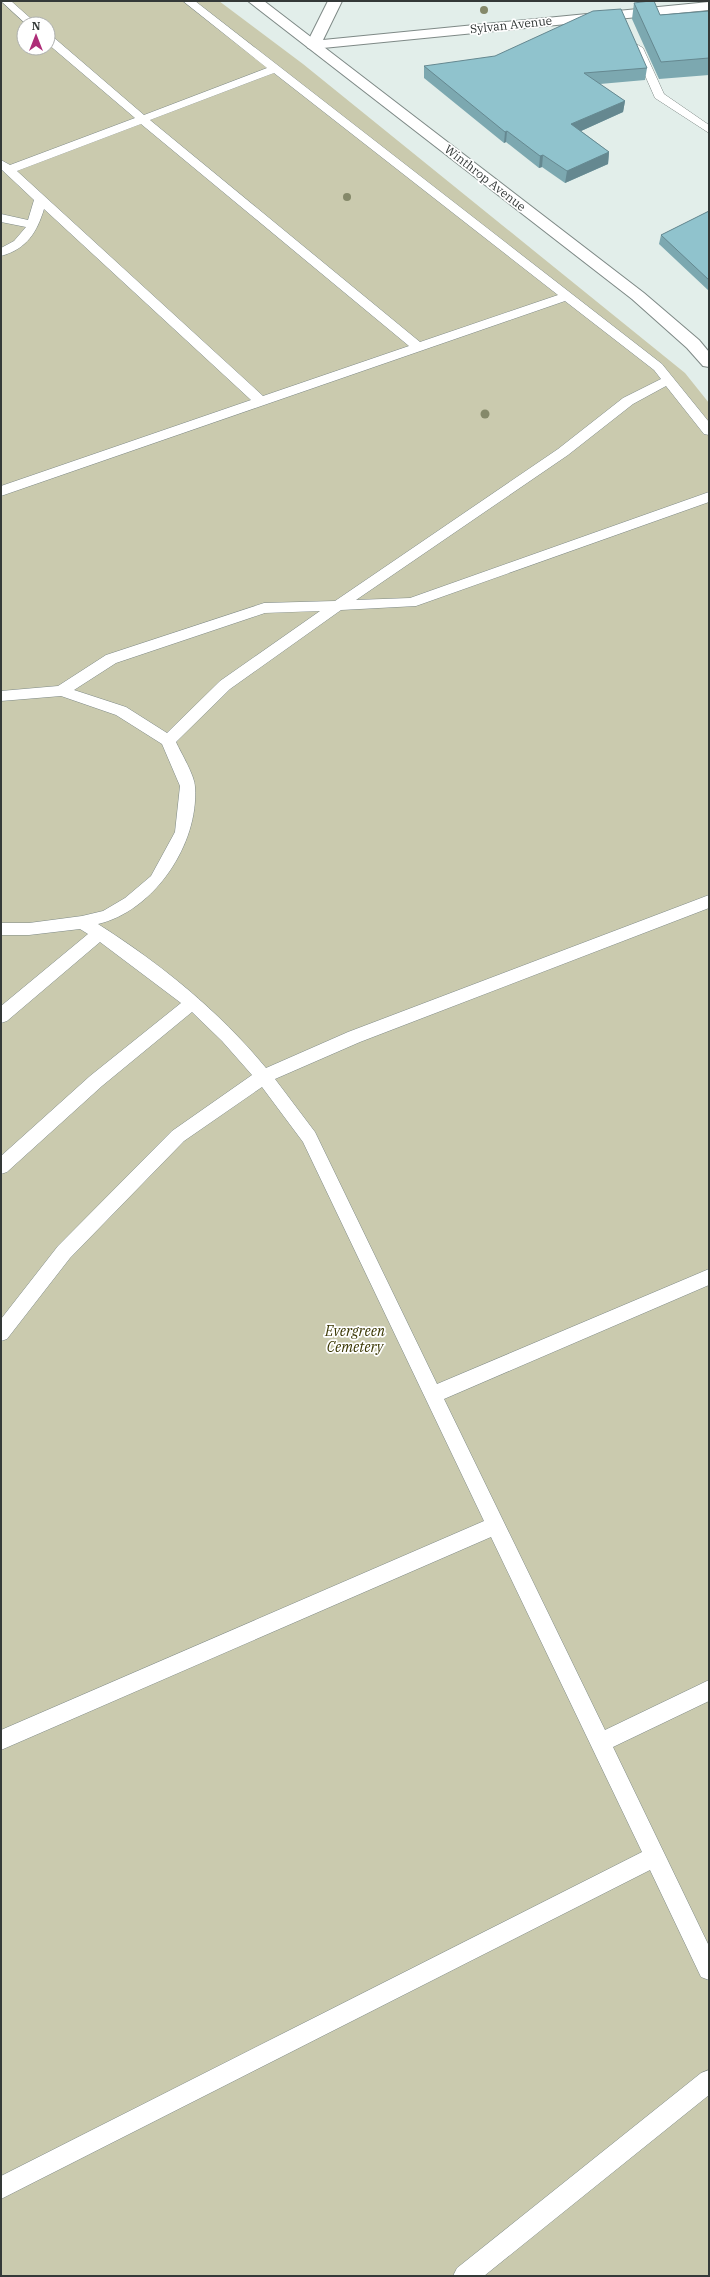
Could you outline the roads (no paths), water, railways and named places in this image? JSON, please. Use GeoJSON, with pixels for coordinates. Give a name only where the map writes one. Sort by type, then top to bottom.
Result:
{"type":"FeatureCollection","features":[{"type":"Feature","properties":{"kind":"main road","name":"Winthrop Avenue"},"geometry":{"type":"LineString","coordinates":[[255,1],[638,296],[693,344],[709,362]]}},
{"type":"Feature","properties":{"kind":"main road"},"geometry":{"type":"LineString","coordinates":[[313,45],[335,1]]}},
{"type":"Feature","properties":{"kind":"main road","name":"Sylvan Avenue"},"geometry":{"type":"LineString","coordinates":[[313,45],[625,19],[709,6]]}},
{"type":"Feature","properties":{"kind":"lane"},"geometry":{"type":"LineString","coordinates":[[5,1],[23,16]]}},
{"type":"Feature","properties":{"kind":"lane"},"geometry":{"type":"LineString","coordinates":[[188,1],[658,367],[709,430]]}},
{"type":"Feature","properties":{"kind":"lane"},"geometry":{"type":"LineString","coordinates":[[632,36],[659,96],[709,130]]}},
{"type":"Feature","properties":{"kind":"lane"},"geometry":{"type":"LineString","coordinates":[[56,45],[142,119],[417,346]]}},
{"type":"Feature","properties":{"kind":"lane"},"geometry":{"type":"LineString","coordinates":[[260,401],[5,166],[142,119],[275,69]]}},
{"type":"Feature","properties":{"kind":"lane"},"geometry":{"type":"LineString","coordinates":[[1,252],[15,247],[34,225],[40,199]]}},
{"type":"Feature","properties":{"kind":"lane"},"geometry":{"type":"LineString","coordinates":[[1,218],[34,225]]}},
{"type":"Feature","properties":{"kind":"lane"},"geometry":{"type":"LineString","coordinates":[[3,487],[567,296]]}},
{"type":"Feature","properties":{"kind":"lane"},"geometry":{"type":"LineString","coordinates":[[168,741],[225,685],[339,605],[564,452],[628,401],[668,380]]}},
{"type":"Feature","properties":{"kind":"lane"},"geometry":{"type":"LineString","coordinates":[[61,690],[111,659],[264,608],[411,603],[709,497]]}},
{"type":"Feature","properties":{"kind":"lane"},"geometry":{"type":"LineString","coordinates":[[1,696],[61,690],[121,711],[168,741],[188,786],[183,832],[156,880],[131,902],[107,916],[82,922],[29,929],[1,929]]}},
{"type":"Feature","properties":{"kind":"lane"},"geometry":{"type":"LineString","coordinates":[[1,1332],[64,1252],[178,1136],[263,1077],[354,1037],[709,901]]}},
{"type":"Feature","properties":{"kind":"lane"},"geometry":{"type":"LineString","coordinates":[[82,922],[100,933],[176,988],[215,1024],[263,1077],[309,1137],[709,1969]]}},
{"type":"Feature","properties":{"kind":"lane"},"geometry":{"type":"LineString","coordinates":[[1,1016],[100,933]]}},
{"type":"Feature","properties":{"kind":"lane"},"geometry":{"type":"LineString","coordinates":[[1,1167],[96,1081],[192,1003]]}},
{"type":"Feature","properties":{"kind":"lane"},"geometry":{"type":"LineString","coordinates":[[433,1395],[709,1277]]}},
{"type":"Feature","properties":{"kind":"lane"},"geometry":{"type":"LineString","coordinates":[[1,1740],[496,1525]]}},
{"type":"Feature","properties":{"kind":"lane"},"geometry":{"type":"LineString","coordinates":[[600,1743],[709,1690]]}},
{"type":"Feature","properties":{"kind":"lane"},"geometry":{"type":"LineString","coordinates":[[1,2188],[654,1856]]}},
{"type":"Feature","properties":{"kind":"lane"},"geometry":{"type":"LineString","coordinates":[[465,2276],[709,2081]]}},
{"type":"Feature","properties":{"kind":"park label","name":"Evergreen Cemetery"},"geometry":{"type":"Point","coordinates":[355,1340]}}]}
